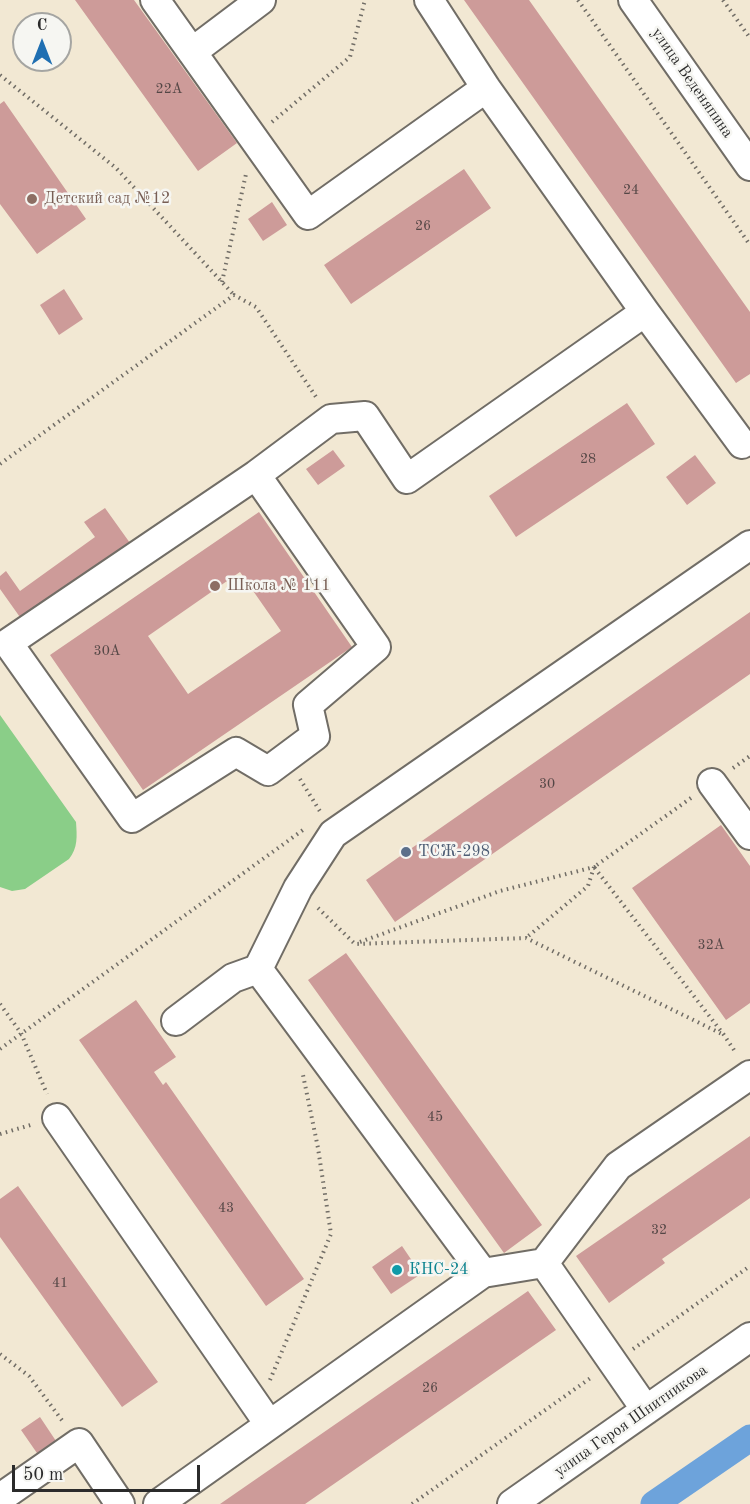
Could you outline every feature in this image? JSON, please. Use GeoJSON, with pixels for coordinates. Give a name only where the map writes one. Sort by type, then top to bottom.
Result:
{"type":"FeatureCollection","features":[{"type":"Feature","properties":{"kind":"street"},"geometry":{"type":"LineString","coordinates":[[155,0],[308,214],[486,88]]}},
{"type":"Feature","properties":{"kind":"street"},"geometry":{"type":"LineString","coordinates":[[192,52],[261,0]]}},
{"type":"Feature","properties":{"kind":"street"},"geometry":{"type":"LineString","coordinates":[[429,0],[486,88],[645,312],[747,446]]}},
{"type":"Feature","properties":{"kind":"street","name":"улица Веденяпина"},"geometry":{"type":"LineString","coordinates":[[633,0],[750,166]]}},
{"type":"Feature","properties":{"kind":"street"},"geometry":{"type":"LineString","coordinates":[[256,475],[376,647],[308,705],[315,736],[268,771],[236,752],[132,818],[8,643],[256,475],[331,419],[365,416],[407,479],[645,312]]}},
{"type":"Feature","properties":{"kind":"street"},"geometry":{"type":"LineString","coordinates":[[176,1021],[233,978],[258,969],[298,888],[333,834],[750,545]]}},
{"type":"Feature","properties":{"kind":"street"},"geometry":{"type":"LineString","coordinates":[[712,783],[750,836]]}},
{"type":"Feature","properties":{"kind":"street"},"geometry":{"type":"LineString","coordinates":[[258,969],[483,1273]]}},
{"type":"Feature","properties":{"kind":"street"},"geometry":{"type":"LineString","coordinates":[[158,1504],[264,1417],[483,1273],[544,1263],[618,1166],[743,1065]]}},
{"type":"Feature","properties":{"kind":"street"},"geometry":{"type":"LineString","coordinates":[[57,1118],[264,1417]]}},
{"type":"Feature","properties":{"kind":"street"},"geometry":{"type":"LineString","coordinates":[[544,1263],[646,1410]]}},
{"type":"Feature","properties":{"kind":"street","name":"улица Героя Шнитникова"},"geometry":{"type":"LineString","coordinates":[[512,1504],[750,1337]]}},
{"type":"Feature","properties":{"kind":"street"},"geometry":{"type":"LineString","coordinates":[[0,1498],[79,1443],[120,1504]]}},
{"type":"Feature","properties":{"kind":"path"},"geometry":{"type":"LineString","coordinates":[[578,0],[750,245]]}},
{"type":"Feature","properties":{"kind":"path"},"geometry":{"type":"LineString","coordinates":[[723,0],[750,39]]}},
{"type":"Feature","properties":{"kind":"path"},"geometry":{"type":"LineString","coordinates":[[0,75],[116,168],[234,295],[256,307],[331,419]]}},
{"type":"Feature","properties":{"kind":"path"},"geometry":{"type":"LineString","coordinates":[[0,464],[234,295]]}},
{"type":"Feature","properties":{"kind":"path"},"geometry":{"type":"LineString","coordinates":[[286,757],[333,834]]}},
{"type":"Feature","properties":{"kind":"path"},"geometry":{"type":"LineString","coordinates":[[355,944],[500,891],[594,867],[712,783]]}},
{"type":"Feature","properties":{"kind":"path"},"geometry":{"type":"LineString","coordinates":[[0,1049],[303,830]]}},
{"type":"Feature","properties":{"kind":"path"},"geometry":{"type":"LineString","coordinates":[[526,938],[588,886],[594,867]]}},
{"type":"Feature","properties":{"kind":"path"},"geometry":{"type":"LineString","coordinates":[[594,867],[724,1035],[743,1065]]}},
{"type":"Feature","properties":{"kind":"path"},"geometry":{"type":"LineString","coordinates":[[298,888],[355,944],[526,938],[724,1035]]}},
{"type":"Feature","properties":{"kind":"path"},"geometry":{"type":"LineString","coordinates":[[0,1004],[21,1033],[57,1118],[0,1134]]}},
{"type":"Feature","properties":{"kind":"path"},"geometry":{"type":"LineString","coordinates":[[264,1417],[331,1234],[318,1148],[301,1068]]}},
{"type":"Feature","properties":{"kind":"path"},"geometry":{"type":"LineString","coordinates":[[412,1504],[750,1266]]}},
{"type":"Feature","properties":{"kind":"path"},"geometry":{"type":"LineString","coordinates":[[0,1354],[29,1377],[79,1443]]}},
{"type":"Feature","properties":{"kind":"green space"},"geometry":{"type":"Polygon","coordinates":[[[0,715],[76,822],[77,837],[69,859],[25,889],[12,891],[0,887],[0,715]]]}},
{"type":"Feature","properties":{"kind":"building"},"geometry":{"type":"Polygon","coordinates":[[[75,0],[134,0],[237,143],[198,171],[75,0]]]}},
{"type":"Feature","properties":{"kind":"building"},"geometry":{"type":"Polygon","coordinates":[[[464,0],[529,0],[750,312],[750,374],[736,383],[464,0]]]}},
{"type":"Feature","properties":{"kind":"building"},"geometry":{"type":"Polygon","coordinates":[[[4,101],[86,219],[37,254],[0,204],[0,104],[4,101]]]}},
{"type":"Feature","properties":{"kind":"building"},"geometry":{"type":"Polygon","coordinates":[[[464,169],[491,208],[351,304],[324,265],[464,169]]]}},
{"type":"Feature","properties":{"kind":"building"},"geometry":{"type":"Polygon","coordinates":[[[272,202],[287,225],[263,241],[248,219],[272,202]]]}},
{"type":"Feature","properties":{"kind":"building"},"geometry":{"type":"Polygon","coordinates":[[[64,289],[83,319],[59,335],[40,305],[64,289]]]}},
{"type":"Feature","properties":{"kind":"building"},"geometry":{"type":"Polygon","coordinates":[[[627,403],[655,444],[516,537],[489,496],[627,403]]]}},
{"type":"Feature","properties":{"kind":"building"},"geometry":{"type":"Polygon","coordinates":[[[333,450],[345,466],[318,485],[306,469],[333,450]]]}},
{"type":"Feature","properties":{"kind":"building"},"geometry":{"type":"Polygon","coordinates":[[[695,455],[716,483],[687,505],[666,477],[695,455]]]}},
{"type":"Feature","properties":{"kind":"building"},"geometry":{"type":"Polygon","coordinates":[[[105,508],[130,543],[22,620],[0,589],[0,576],[6,571],[20,591],[95,537],[84,522],[105,508]]]}},
{"type":"Feature","properties":{"kind":"building"},"geometry":{"type":"Polygon","coordinates":[[[259,512],[352,647],[143,790],[50,655],[259,512]],[[240,572],[148,636],[188,694],[281,631],[240,572]]]}},
{"type":"Feature","properties":{"kind":"building"},"geometry":{"type":"Polygon","coordinates":[[[750,612],[750,674],[395,922],[366,880],[750,612]]]}},
{"type":"Feature","properties":{"kind":"building"},"geometry":{"type":"Polygon","coordinates":[[[721,825],[750,866],[750,1003],[726,1020],[632,888],[721,825]]]}},
{"type":"Feature","properties":{"kind":"building"},"geometry":{"type":"Polygon","coordinates":[[[346,953],[542,1225],[504,1253],[308,980],[346,953]]]}},
{"type":"Feature","properties":{"kind":"building"},"geometry":{"type":"Polygon","coordinates":[[[136,1000],[176,1057],[154,1072],[163,1085],[166,1082],[304,1279],[266,1306],[79,1040],[136,1000]]]}},
{"type":"Feature","properties":{"kind":"building"},"geometry":{"type":"Polygon","coordinates":[[[750,1136],[750,1198],[662,1259],[665,1263],[609,1303],[576,1256],[750,1136]]]}},
{"type":"Feature","properties":{"kind":"building"},"geometry":{"type":"Polygon","coordinates":[[[18,1186],[158,1382],[122,1407],[0,1237],[0,1199],[18,1186]]]}},
{"type":"Feature","properties":{"kind":"building","name":"КНС-24"},"geometry":{"type":"Polygon","coordinates":[[[402,1246],[421,1274],[391,1294],[372,1267],[402,1246]]]}},
{"type":"Feature","properties":{"kind":"building"},"geometry":{"type":"Polygon","coordinates":[[[528,1291],[556,1330],[305,1504],[220,1504],[528,1291]]]}},
{"type":"Feature","properties":{"kind":"building"},"geometry":{"type":"Polygon","coordinates":[[[40,1417],[58,1444],[39,1456],[21,1430],[40,1417]]]}},
{"type":"Feature","properties":{"kind":"waterway"},"geometry":{"type":"LineString","coordinates":[[654,1504],[750,1438]]}},
{"type":"Feature","properties":{"kind":"place","name":"Детский сад №12"},"geometry":{"type":"Point","coordinates":[32,199]}},
{"type":"Feature","properties":{"kind":"place","name":"Школа № 111"},"geometry":{"type":"Point","coordinates":[215,586]}},
{"type":"Feature","properties":{"kind":"place","name":"ТСЖ-298"},"geometry":{"type":"Point","coordinates":[406,852]}},
{"type":"Feature","properties":{"kind":"place","name":"КНС-24"},"geometry":{"type":"Point","coordinates":[397,1270]}}]}
